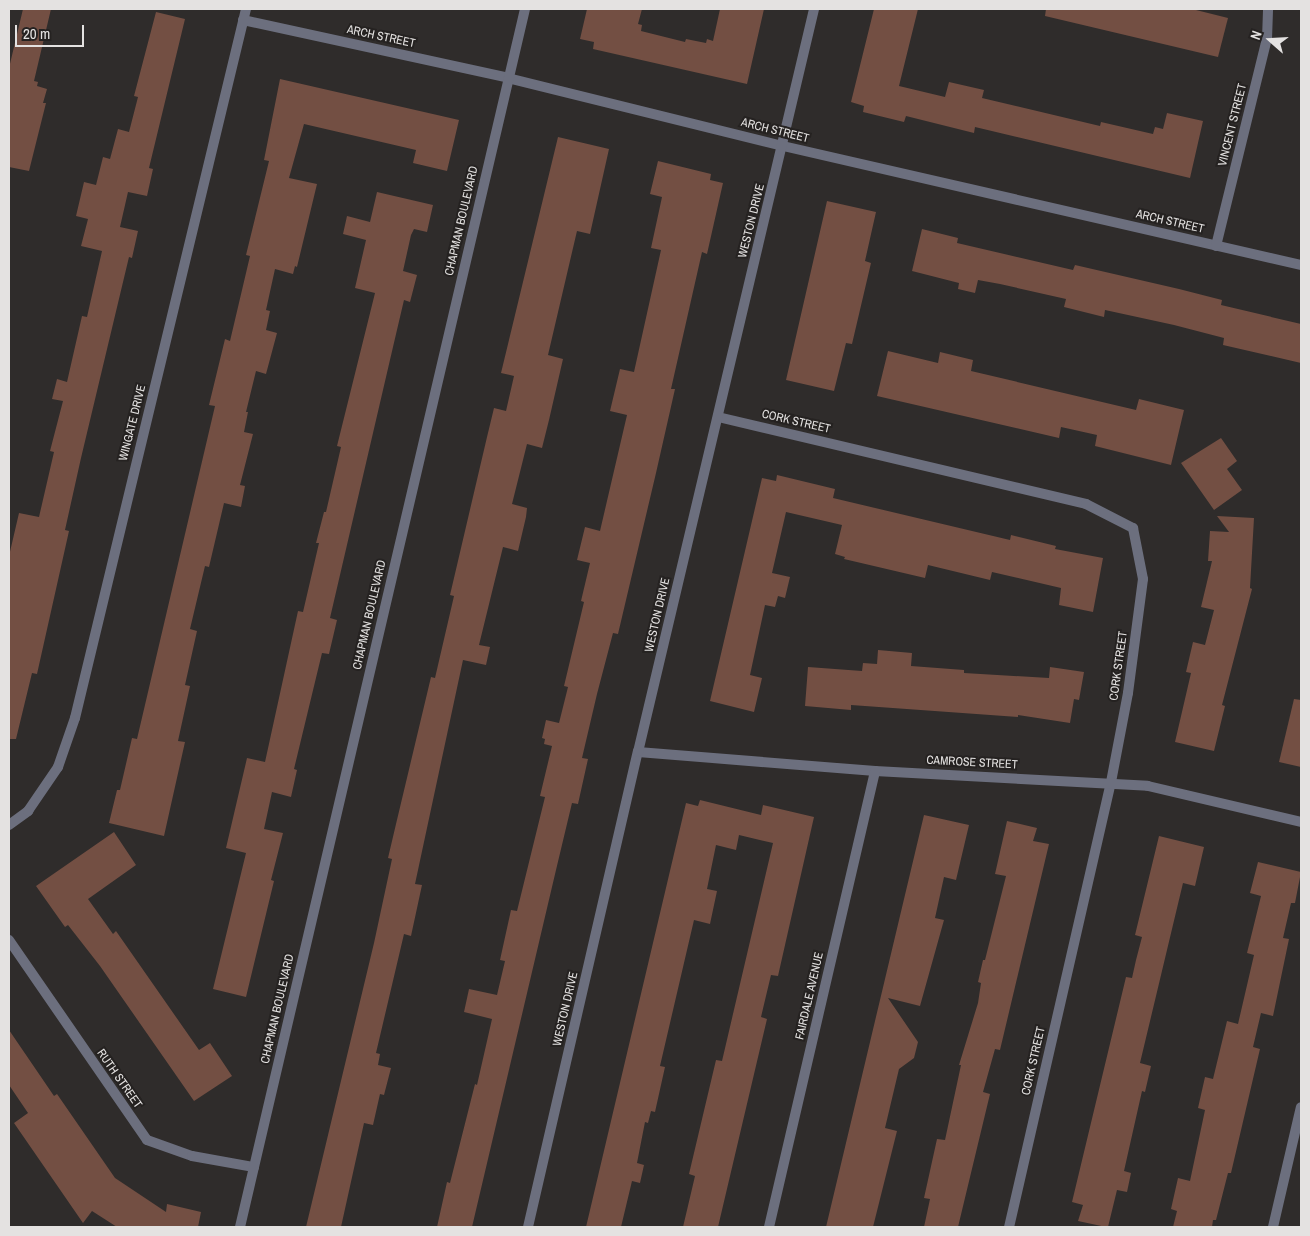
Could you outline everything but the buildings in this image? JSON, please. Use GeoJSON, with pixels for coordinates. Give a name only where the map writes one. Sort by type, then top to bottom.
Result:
{"type":"FeatureCollection","features":[{"type":"Feature","properties":{"kind":"street","name":"WINGATE DRIVE"},"geometry":{"type":"LineString","coordinates":[[9,826],[28,810],[58,767],[75,718],[246,9]]}},
{"type":"Feature","properties":{"kind":"street","name":"CHAPMAN BOULEVARD"},"geometry":{"type":"LineString","coordinates":[[240,1227],[525,9]]}},
{"type":"Feature","properties":{"kind":"street","name":"WESTON DRIVE"},"geometry":{"type":"LineString","coordinates":[[528,1227],[814,9]]}},
{"type":"Feature","properties":{"kind":"street","name":"VINCENT STREET"},"geometry":{"type":"LineString","coordinates":[[1216,246],[1267,39],[1268,9]]}},
{"type":"Feature","properties":{"kind":"street","name":"ARCH STREET"},"geometry":{"type":"LineString","coordinates":[[244,20],[508,78],[783,146],[1301,265]]}},
{"type":"Feature","properties":{"kind":"street","name":"CORK STREET"},"geometry":{"type":"LineString","coordinates":[[718,416],[1086,504],[1133,528],[1143,579],[1128,693],[1111,782],[1009,1227]]}},
{"type":"Feature","properties":{"kind":"street","name":"CAMROSE STREET"},"geometry":{"type":"LineString","coordinates":[[638,752],[875,771],[1111,782],[1148,786],[1301,822]]}},
{"type":"Feature","properties":{"kind":"street","name":"FAIRDALE AVENUE"},"geometry":{"type":"LineString","coordinates":[[769,1227],[875,771]]}},
{"type":"Feature","properties":{"kind":"street","name":"RUTH STREET"},"geometry":{"type":"LineString","coordinates":[[9,940],[147,1140],[192,1156],[254,1167]]}},
{"type":"Feature","properties":{"kind":"street"},"geometry":{"type":"LineString","coordinates":[[1273,1227],[1301,1107]]}}]}
